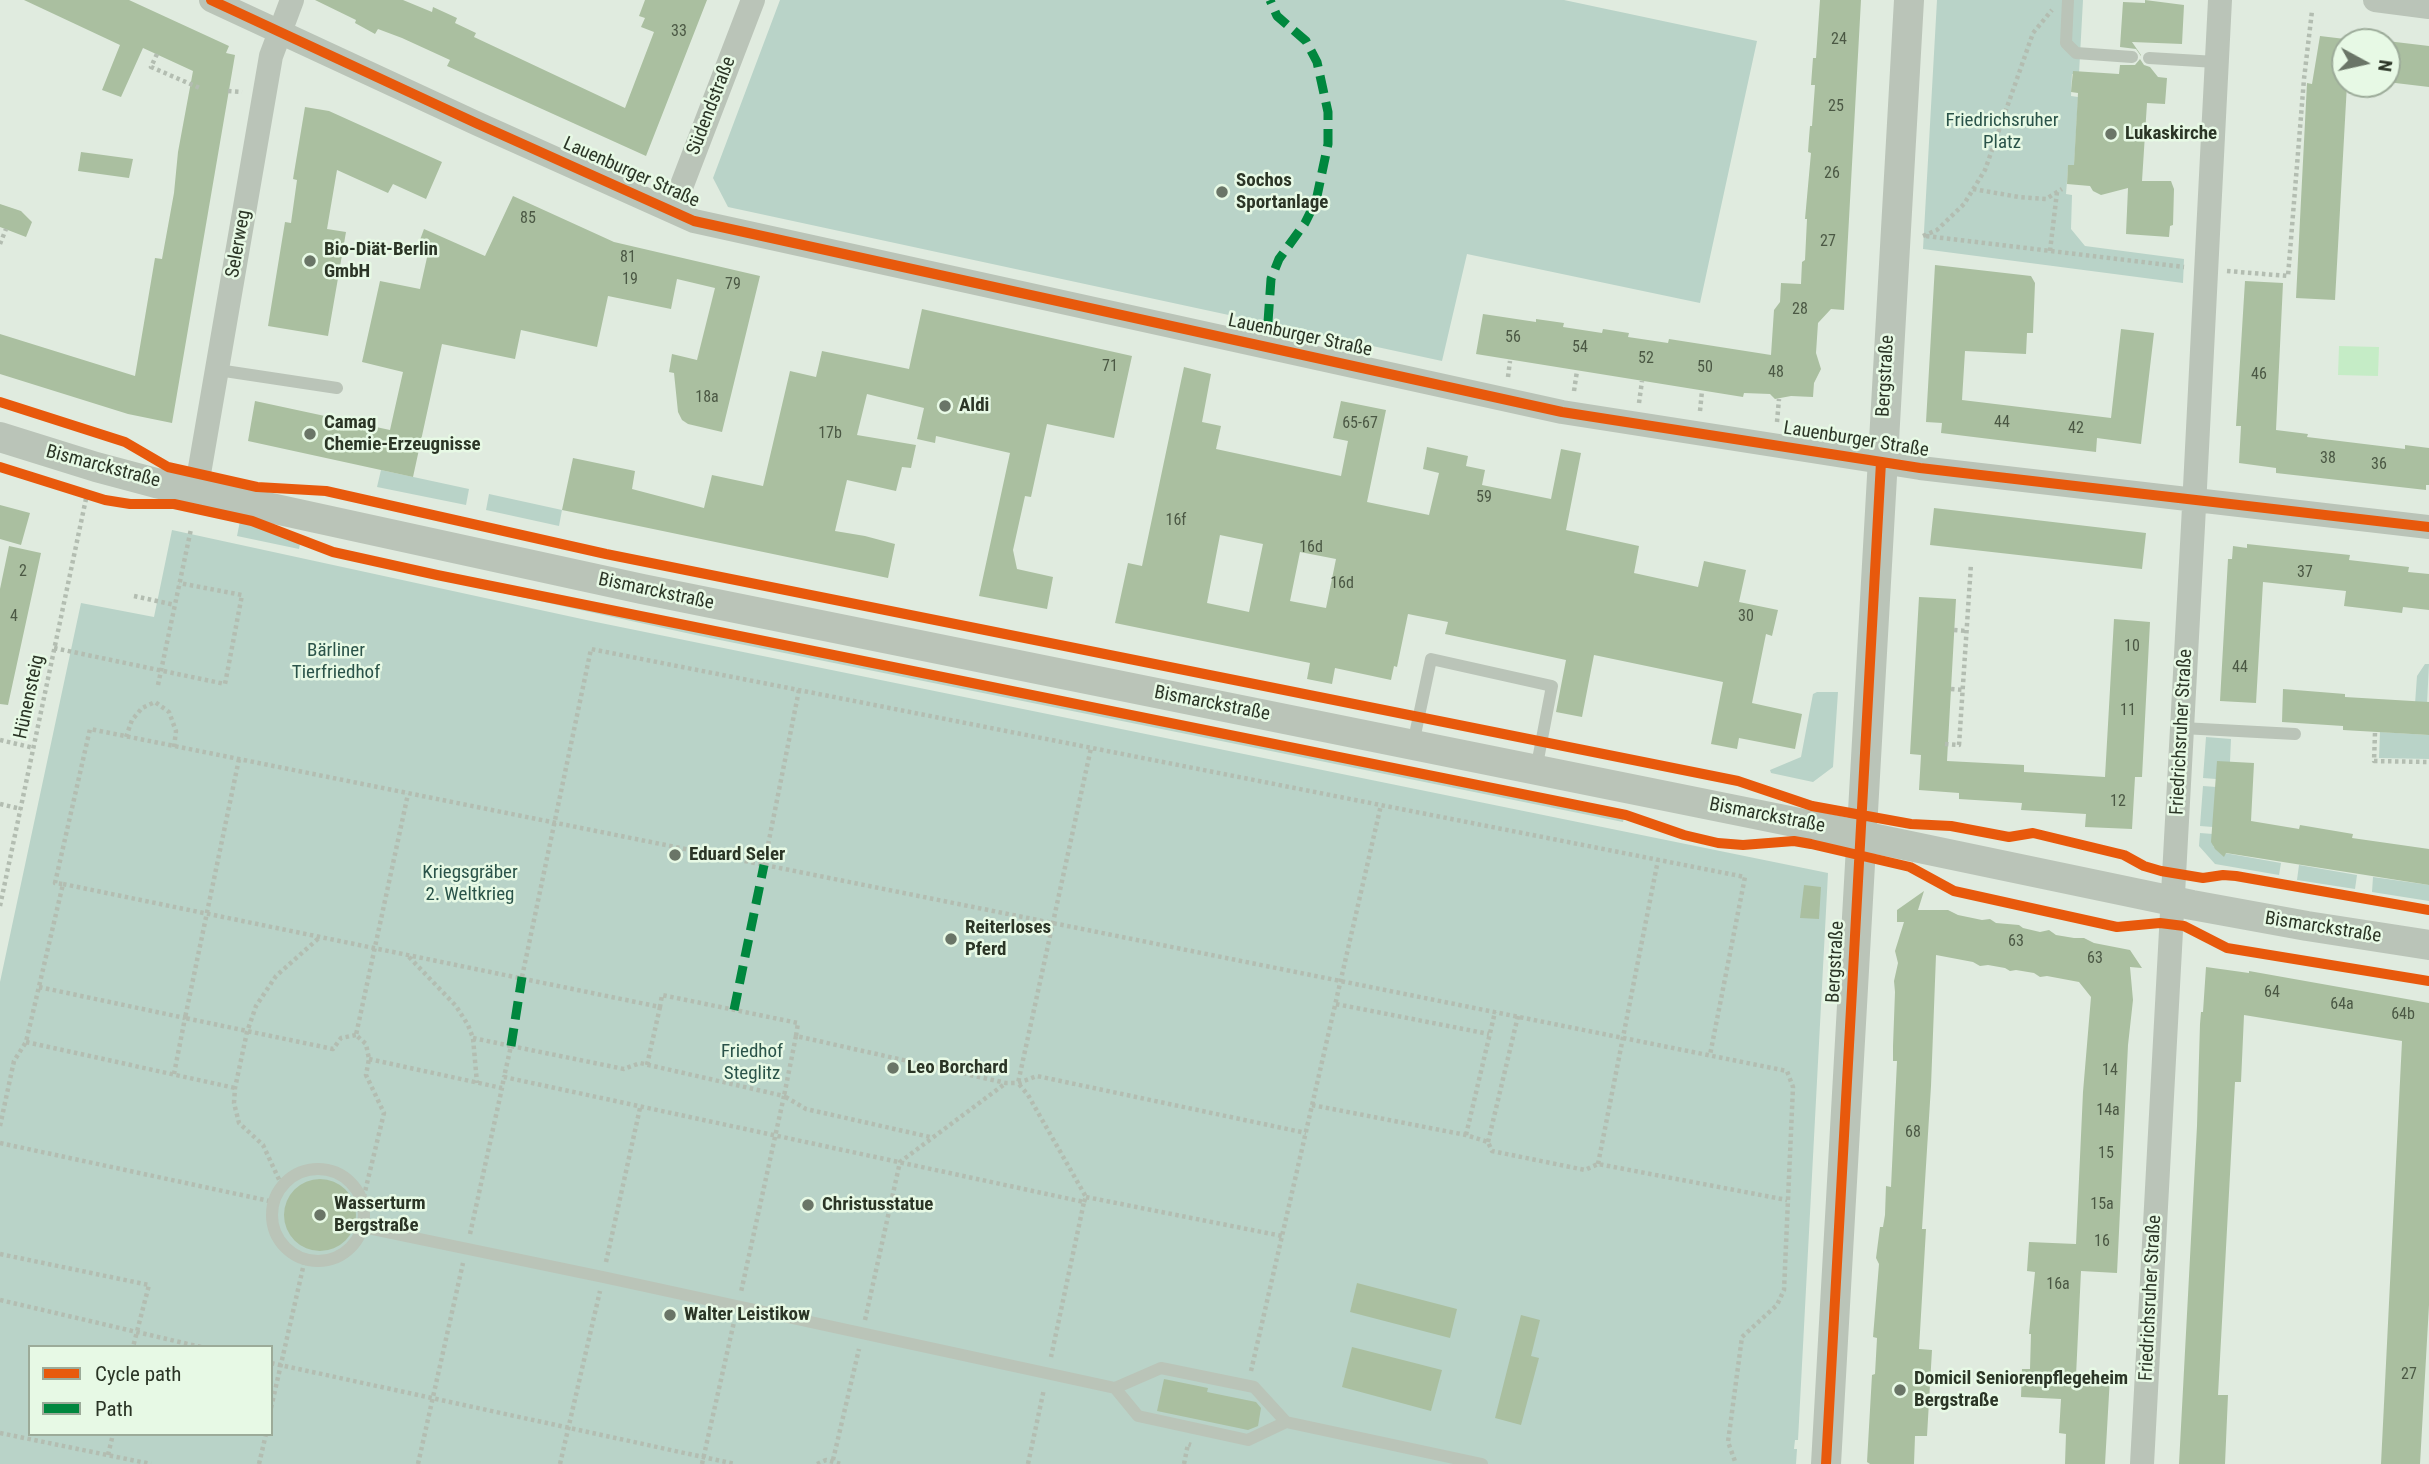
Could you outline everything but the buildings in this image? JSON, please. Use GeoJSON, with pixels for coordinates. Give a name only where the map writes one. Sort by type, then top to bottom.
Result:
{"type":"FeatureCollection","features":[{"type":"Feature","properties":{"kind":"street","name":"Lauenburger Straße"},"geometry":{"type":"LineString","coordinates":[[211,0],[672,211],[707,224],[1562,412],[1881,462],[2429,527]]}},
{"type":"Feature","properties":{"kind":"street","name":"Selerweg"},"geometry":{"type":"LineString","coordinates":[[196,491],[271,56],[292,0]]}},
{"type":"Feature","properties":{"kind":"street","name":"Südendstraße"},"geometry":{"type":"LineString","coordinates":[[672,211],[753,0]]}},
{"type":"Feature","properties":{"kind":"street","name":"Bergstraße"},"geometry":{"type":"LineString","coordinates":[[1826,1464],[1909,0]]}},
{"type":"Feature","properties":{"kind":"street","name":"Friedrichsruher Straße"},"geometry":{"type":"LineString","coordinates":[[2142,1464],[2220,0]]}},
{"type":"Feature","properties":{"kind":"street"},"geometry":{"type":"LineString","coordinates":[[2375,0],[2429,7]]}},
{"type":"Feature","properties":{"kind":"street","name":"Bismarckstraße"},"geometry":{"type":"LineString","coordinates":[[0,437],[96,467],[196,491],[642,589],[1860,835],[2172,901],[2429,945]]}},
{"type":"Feature","properties":{"kind":"lane"},"geometry":{"type":"LineString","coordinates":[[2067,6],[2066,43],[2076,53],[2132,57]]}},
{"type":"Feature","properties":{"kind":"lane"},"geometry":{"type":"LineString","coordinates":[[2149,58],[2216,62]]}},
{"type":"Feature","properties":{"kind":"lane"},"geometry":{"type":"LineString","coordinates":[[218,370],[337,388]]}},
{"type":"Feature","properties":{"kind":"lane"},"geometry":{"type":"LineString","coordinates":[[1413,745],[1431,659],[1552,687],[1536,770]]}},
{"type":"Feature","properties":{"kind":"lane"},"geometry":{"type":"LineString","coordinates":[[2182,728],[2295,734]]}},
{"type":"Feature","properties":{"kind":"lane"},"geometry":{"type":"LineString","coordinates":[[306,1170],[328,1171],[347,1180],[357,1191],[362,1204],[364,1216],[358,1237],[349,1249],[320,1261],[305,1259],[292,1253],[278,1237],[272,1216],[274,1202],[282,1186],[293,1176],[306,1170]]}},
{"type":"Feature","properties":{"kind":"lane"},"geometry":{"type":"LineString","coordinates":[[362,1227],[1115,1388],[1161,1368],[1247,1385],[1254,1387],[1286,1422],[1482,1464]]}},
{"type":"Feature","properties":{"kind":"lane"},"geometry":{"type":"LineString","coordinates":[[1115,1388],[1138,1416],[1248,1440],[1286,1422]]}},
{"type":"Feature","properties":{"kind":"path"},"geometry":{"type":"LineString","coordinates":[[2067,6],[2051,10],[2034,33],[1986,170],[1964,204],[1937,230],[1921,236],[2189,268]]}},
{"type":"Feature","properties":{"kind":"path"},"geometry":{"type":"LineString","coordinates":[[2227,271],[2288,276],[2312,11]]}},
{"type":"Feature","properties":{"kind":"path"},"geometry":{"type":"LineString","coordinates":[[157,54],[151,66],[202,89]]}},
{"type":"Feature","properties":{"kind":"path"},"geometry":{"type":"LineString","coordinates":[[228,91],[246,92]]}},
{"type":"Feature","properties":{"kind":"path"},"geometry":{"type":"LineString","coordinates":[[1973,189],[2046,199],[2060,190],[2050,251]]}},
{"type":"Feature","properties":{"kind":"path"},"geometry":{"type":"LineString","coordinates":[[0,244],[5,229]]}},
{"type":"Feature","properties":{"kind":"path"},"geometry":{"type":"LineString","coordinates":[[1508,378],[1510,361]]}},
{"type":"Feature","properties":{"kind":"path"},"geometry":{"type":"LineString","coordinates":[[1574,391],[1577,371]]}},
{"type":"Feature","properties":{"kind":"path"},"geometry":{"type":"LineString","coordinates":[[1639,403],[1642,381]]}},
{"type":"Feature","properties":{"kind":"path"},"geometry":{"type":"LineString","coordinates":[[1699,412],[1702,391]]}},
{"type":"Feature","properties":{"kind":"path"},"geometry":{"type":"LineString","coordinates":[[1777,424],[1779,399]]}},
{"type":"Feature","properties":{"kind":"path"},"geometry":{"type":"LineString","coordinates":[[158,685],[191,529]]}},
{"type":"Feature","properties":{"kind":"path"},"geometry":{"type":"LineString","coordinates":[[1945,744],[1959,745],[1970,564]]}},
{"type":"Feature","properties":{"kind":"path"},"geometry":{"type":"LineString","coordinates":[[54,649],[225,684],[242,595],[179,583]]}},
{"type":"Feature","properties":{"kind":"path"},"geometry":{"type":"LineString","coordinates":[[134,596],[175,605]]}},
{"type":"Feature","properties":{"kind":"path"},"geometry":{"type":"LineString","coordinates":[[1954,630],[1966,631]]}},
{"type":"Feature","properties":{"kind":"path"},"geometry":{"type":"LineString","coordinates":[[522,977],[591,649],[1745,877],[1710,1055]]}},
{"type":"Feature","properties":{"kind":"path"},"geometry":{"type":"LineString","coordinates":[[1951,689],[1963,690]]}},
{"type":"Feature","properties":{"kind":"path"},"geometry":{"type":"LineString","coordinates":[[764,865],[799,690]]}},
{"type":"Feature","properties":{"kind":"path"},"geometry":{"type":"LineString","coordinates":[[126,737],[137,714],[155,700],[169,712],[176,731],[174,747]]}},
{"type":"Feature","properties":{"kind":"path"},"geometry":{"type":"LineString","coordinates":[[660,1007],[55,883],[90,729],[1787,1071],[1793,1087],[1784,1290],[1777,1306],[1742,1337],[1728,1442],[1736,1464]]}},
{"type":"Feature","properties":{"kind":"path"},"geometry":{"type":"LineString","coordinates":[[2375,733],[2374,761],[2429,762]]}},
{"type":"Feature","properties":{"kind":"path"},"geometry":{"type":"LineString","coordinates":[[0,740],[34,748]]}},
{"type":"Feature","properties":{"kind":"path"},"geometry":{"type":"LineString","coordinates":[[1018,1083],[1091,748]]}},
{"type":"Feature","properties":{"kind":"path"},"geometry":{"type":"LineString","coordinates":[[174,1074],[239,759]]}},
{"type":"Feature","properties":{"kind":"path"},"geometry":{"type":"LineString","coordinates":[[356,1035],[408,794]]}},
{"type":"Feature","properties":{"kind":"path"},"geometry":{"type":"LineString","coordinates":[[0,804],[21,808]]}},
{"type":"Feature","properties":{"kind":"path"},"geometry":{"type":"LineString","coordinates":[[1247,1385],[1381,805]]}},
{"type":"Feature","properties":{"kind":"path"},"geometry":{"type":"LineString","coordinates":[[1598,1164],[1658,860]]}},
{"type":"Feature","properties":{"kind":"path"},"geometry":{"type":"LineString","coordinates":[[0,1126],[15,1061],[26,1042],[63,884]]}},
{"type":"Feature","properties":{"kind":"path"},"geometry":{"type":"LineString","coordinates":[[282,1186],[263,1145],[239,1124],[234,1103],[235,1088],[247,1032],[256,1006],[276,976],[321,937]]}},
{"type":"Feature","properties":{"kind":"path"},"geometry":{"type":"LineString","coordinates":[[407,955],[456,1006],[473,1038],[477,1083]]}},
{"type":"Feature","properties":{"kind":"path"},"geometry":{"type":"LineString","coordinates":[[39,987],[333,1049],[341,1038],[356,1035]]}},
{"type":"Feature","properties":{"kind":"path"},"geometry":{"type":"LineString","coordinates":[[647,1065],[662,995],[798,1023],[777,1130]]}},
{"type":"Feature","properties":{"kind":"path"},"geometry":{"type":"LineString","coordinates":[[1335,1004],[1489,1034]]}},
{"type":"Feature","properties":{"kind":"path"},"geometry":{"type":"LineString","coordinates":[[1466,1135],[1495,1012]]}},
{"type":"Feature","properties":{"kind":"path"},"geometry":{"type":"LineString","coordinates":[[1518,1016],[1488,1142],[1492,1152],[1585,1170],[1598,1164],[1787,1200]]}},
{"type":"Feature","properties":{"kind":"path"},"geometry":{"type":"LineString","coordinates":[[356,1035],[366,1044],[369,1059],[366,1075],[384,1114],[362,1204]]}},
{"type":"Feature","properties":{"kind":"path"},"geometry":{"type":"LineString","coordinates":[[796,1036],[1006,1083],[1018,1083],[1037,1076],[1306,1133]]}},
{"type":"Feature","properties":{"kind":"path"},"geometry":{"type":"LineString","coordinates":[[473,1038],[624,1069],[640,1063],[784,1096],[806,1108],[931,1137]]}},
{"type":"Feature","properties":{"kind":"path"},"geometry":{"type":"LineString","coordinates":[[26,1042],[235,1088]]}},
{"type":"Feature","properties":{"kind":"path"},"geometry":{"type":"LineString","coordinates":[[418,1464],[511,1046]]}},
{"type":"Feature","properties":{"kind":"path"},"geometry":{"type":"LineString","coordinates":[[369,1059],[502,1088]]}},
{"type":"Feature","properties":{"kind":"path"},"geometry":{"type":"LineString","coordinates":[[504,1077],[640,1108],[1085,1200],[1282,1236]]}},
{"type":"Feature","properties":{"kind":"path"},"geometry":{"type":"LineString","coordinates":[[833,1461],[900,1162],[1006,1083]]}},
{"type":"Feature","properties":{"kind":"path"},"geometry":{"type":"LineString","coordinates":[[1018,1083],[1028,1095],[1085,1200],[1028,1464]]}},
{"type":"Feature","properties":{"kind":"path"},"geometry":{"type":"LineString","coordinates":[[1312,1105],[1466,1135],[1488,1142]]}},
{"type":"Feature","properties":{"kind":"path"},"geometry":{"type":"LineString","coordinates":[[0,1143],[274,1202]]}},
{"type":"Feature","properties":{"kind":"path"},"geometry":{"type":"LineString","coordinates":[[0,1254],[149,1285],[133,1345]]}},
{"type":"Feature","properties":{"kind":"path"},"geometry":{"type":"LineString","coordinates":[[273,1399],[305,1259]]}},
{"type":"Feature","properties":{"kind":"path"},"geometry":{"type":"LineString","coordinates":[[0,1300],[192,1345]]}},
{"type":"Feature","properties":{"kind":"path"},"geometry":{"type":"LineString","coordinates":[[273,1363],[735,1464]]}},
{"type":"Feature","properties":{"kind":"path"},"geometry":{"type":"LineString","coordinates":[[0,1433],[152,1464]]}},
{"type":"Feature","properties":{"kind":"path"},"geometry":{"type":"LineString","coordinates":[[108,1455],[113,1436]]}},
{"type":"Feature","properties":{"kind":"path"},"geometry":{"type":"LineString","coordinates":[[259,1464],[266,1436]]}},
{"type":"Feature","properties":{"kind":"path"},"geometry":{"type":"LineString","coordinates":[[702,1464],[703,1457]]}},
{"type":"Feature","properties":{"kind":"path"},"geometry":{"type":"LineString","coordinates":[[817,1464],[833,1461],[841,1464]]}},
{"type":"Feature","properties":{"kind":"green space","name":"Sochos Sportanlage"},"geometry":{"type":"Polygon","coordinates":[[[780,0],[1564,0],[1757,41],[1700,303],[1467,254],[1442,361],[728,207],[713,178],[780,0]]]}},
{"type":"Feature","properties":{"kind":"green space","name":"Friedrichsruher Platz"},"geometry":{"type":"Polygon","coordinates":[[[1937,0],[2083,0],[2079,74],[2072,74],[2071,96],[2078,97],[2074,168],[2068,168],[2066,194],[2072,195],[2071,229],[2085,246],[2184,259],[2183,283],[1923,249],[1937,0]]]}},
{"type":"Feature","properties":{"kind":"green space"},"geometry":{"type":"Polygon","coordinates":[[[381,470],[469,489],[466,505],[377,487],[381,470]]]}},
{"type":"Feature","properties":{"kind":"green space"},"geometry":{"type":"Polygon","coordinates":[[[489,494],[562,510],[559,526],[486,510],[489,494]]]}},
{"type":"Feature","properties":{"kind":"green space"},"geometry":{"type":"Polygon","coordinates":[[[240,521],[300,544],[299,549],[237,536],[240,521]]]}},
{"type":"Feature","properties":{"kind":"green space","name":"Friedhof Steglitz"},"geometry":{"type":"Polygon","coordinates":[[[172,530],[591,621],[1828,873],[1798,1440],[1795,1440],[1794,1449],[1797,1449],[1796,1464],[0,1464],[0,982],[81,603],[154,617],[172,530]]]}},
{"type":"Feature","properties":{"kind":"green space"},"geometry":{"type":"Polygon","coordinates":[[[467,581],[700,631],[1624,817],[1623,822],[700,636],[466,585],[467,581]]]}},
{"type":"Feature","properties":{"kind":"green space"},"geometry":{"type":"Polygon","coordinates":[[[2425,664],[2429,664],[2427,704],[2415,704],[2417,676],[2425,664]]]}},
{"type":"Feature","properties":{"kind":"green space"},"geometry":{"type":"Polygon","coordinates":[[[1838,692],[1833,767],[1813,782],[1771,773],[1770,770],[1801,757],[1813,694],[1838,692]]]}},
{"type":"Feature","properties":{"kind":"green space"},"geometry":{"type":"Polygon","coordinates":[[[2380,732],[2429,735],[2429,759],[2379,758],[2380,732]]]}},
{"type":"Feature","properties":{"kind":"green space"},"geometry":{"type":"Polygon","coordinates":[[[2206,737],[2231,739],[2230,762],[2216,779],[2203,778],[2206,737]]]}},
{"type":"Feature","properties":{"kind":"green space"},"geometry":{"type":"Polygon","coordinates":[[[2203,786],[2216,787],[2213,827],[2200,826],[2203,786]]]}},
{"type":"Feature","properties":{"kind":"green space"},"geometry":{"type":"Polygon","coordinates":[[[2200,833],[2213,834],[2213,846],[2219,852],[2281,863],[2279,875],[2215,864],[2199,846],[2200,833]]]}},
{"type":"Feature","properties":{"kind":"green space"},"geometry":{"type":"Polygon","coordinates":[[[2299,865],[2357,875],[2355,889],[2297,880],[2299,865]]]}},
{"type":"Feature","properties":{"kind":"green space"},"geometry":{"type":"Polygon","coordinates":[[[2373,877],[2429,885],[2429,901],[2372,892],[2373,877]]]}},
{"type":"Feature","properties":{"kind":"sand"},"geometry":{"type":"Polygon","coordinates":[[[2339,346],[2379,347],[2378,376],[2338,375],[2339,346]]]}},
{"type":"Feature","properties":{"kind":"marked path"},"geometry":{"type":"LineString","coordinates":[[1268,322],[1271,279],[1279,259],[1305,223],[1316,201],[1328,144],[1328,112],[1317,62],[1306,41],[1277,16],[1270,0]]}},
{"type":"Feature","properties":{"kind":"marked path"},"geometry":{"type":"LineString","coordinates":[[734,1010],[764,865]]}},
{"type":"Feature","properties":{"kind":"marked path"},"geometry":{"type":"LineString","coordinates":[[511,1046],[522,977]]}},
{"type":"Feature","properties":{"kind":"cycle path"},"geometry":{"type":"LineString","coordinates":[[211,0],[694,221],[1562,412],[1920,468],[2429,527]]}},
{"type":"Feature","properties":{"kind":"cycle path"},"geometry":{"type":"LineString","coordinates":[[0,402],[125,442],[168,467],[257,487],[326,491],[606,554],[1738,781],[1812,806],[1911,824],[1951,826],[2009,837],[2033,833],[2124,855],[2144,866],[2161,871],[2203,878],[2236,876],[2429,910]]}},
{"type":"Feature","properties":{"kind":"cycle path"},"geometry":{"type":"LineString","coordinates":[[1826,1464],[1881,462]]}},
{"type":"Feature","properties":{"kind":"cycle path"},"geometry":{"type":"LineString","coordinates":[[0,467],[105,500],[130,504],[174,504],[252,521],[333,552],[437,575],[1626,815],[1684,835],[1718,843],[1743,845],[1794,841],[1811,844],[1910,867],[1954,891],[2117,927],[2160,923],[2184,926],[2227,948],[2429,981]]}},
{"type":"Feature","properties":{"kind":"place","name":"Lukaskirche"},"geometry":{"type":"Point","coordinates":[2111,134]}},
{"type":"Feature","properties":{"kind":"place","name":"Sochos Sportanlage"},"geometry":{"type":"Point","coordinates":[1222,192]}},
{"type":"Feature","properties":{"kind":"place","name":"Bio-Diät-Berlin GmbH"},"geometry":{"type":"Point","coordinates":[310,261]}},
{"type":"Feature","properties":{"kind":"place","name":"Aldi"},"geometry":{"type":"Point","coordinates":[945,406]}},
{"type":"Feature","properties":{"kind":"place","name":"Camag Chemie-Erzeugnisse"},"geometry":{"type":"Point","coordinates":[310,434]}},
{"type":"Feature","properties":{"kind":"place","name":"Eduard Seler"},"geometry":{"type":"Point","coordinates":[675,855]}},
{"type":"Feature","properties":{"kind":"place","name":"Reiterloses Pferd"},"geometry":{"type":"Point","coordinates":[951,939]}},
{"type":"Feature","properties":{"kind":"place","name":"Leo Borchard"},"geometry":{"type":"Point","coordinates":[893,1068]}},
{"type":"Feature","properties":{"kind":"place","name":"Christusstatue"},"geometry":{"type":"Point","coordinates":[808,1205]}},
{"type":"Feature","properties":{"kind":"place","name":"Wasserturm Bergstraße"},"geometry":{"type":"Point","coordinates":[320,1215]}},
{"type":"Feature","properties":{"kind":"place","name":"Walter Leistikow"},"geometry":{"type":"Point","coordinates":[670,1315]}},
{"type":"Feature","properties":{"kind":"place","name":"Domicil Seniorenpflegeheim Bergstraße"},"geometry":{"type":"Point","coordinates":[1900,1390]}},
{"type":"Feature","properties":{"kind":"park label","name":"Bärliner Tierfriedhof"},"geometry":{"type":"Point","coordinates":[336,662]}},
{"type":"Feature","properties":{"kind":"park label","name":"Kriegsgräber 2. Weltkrieg"},"geometry":{"type":"Point","coordinates":[470,884]}}]}
